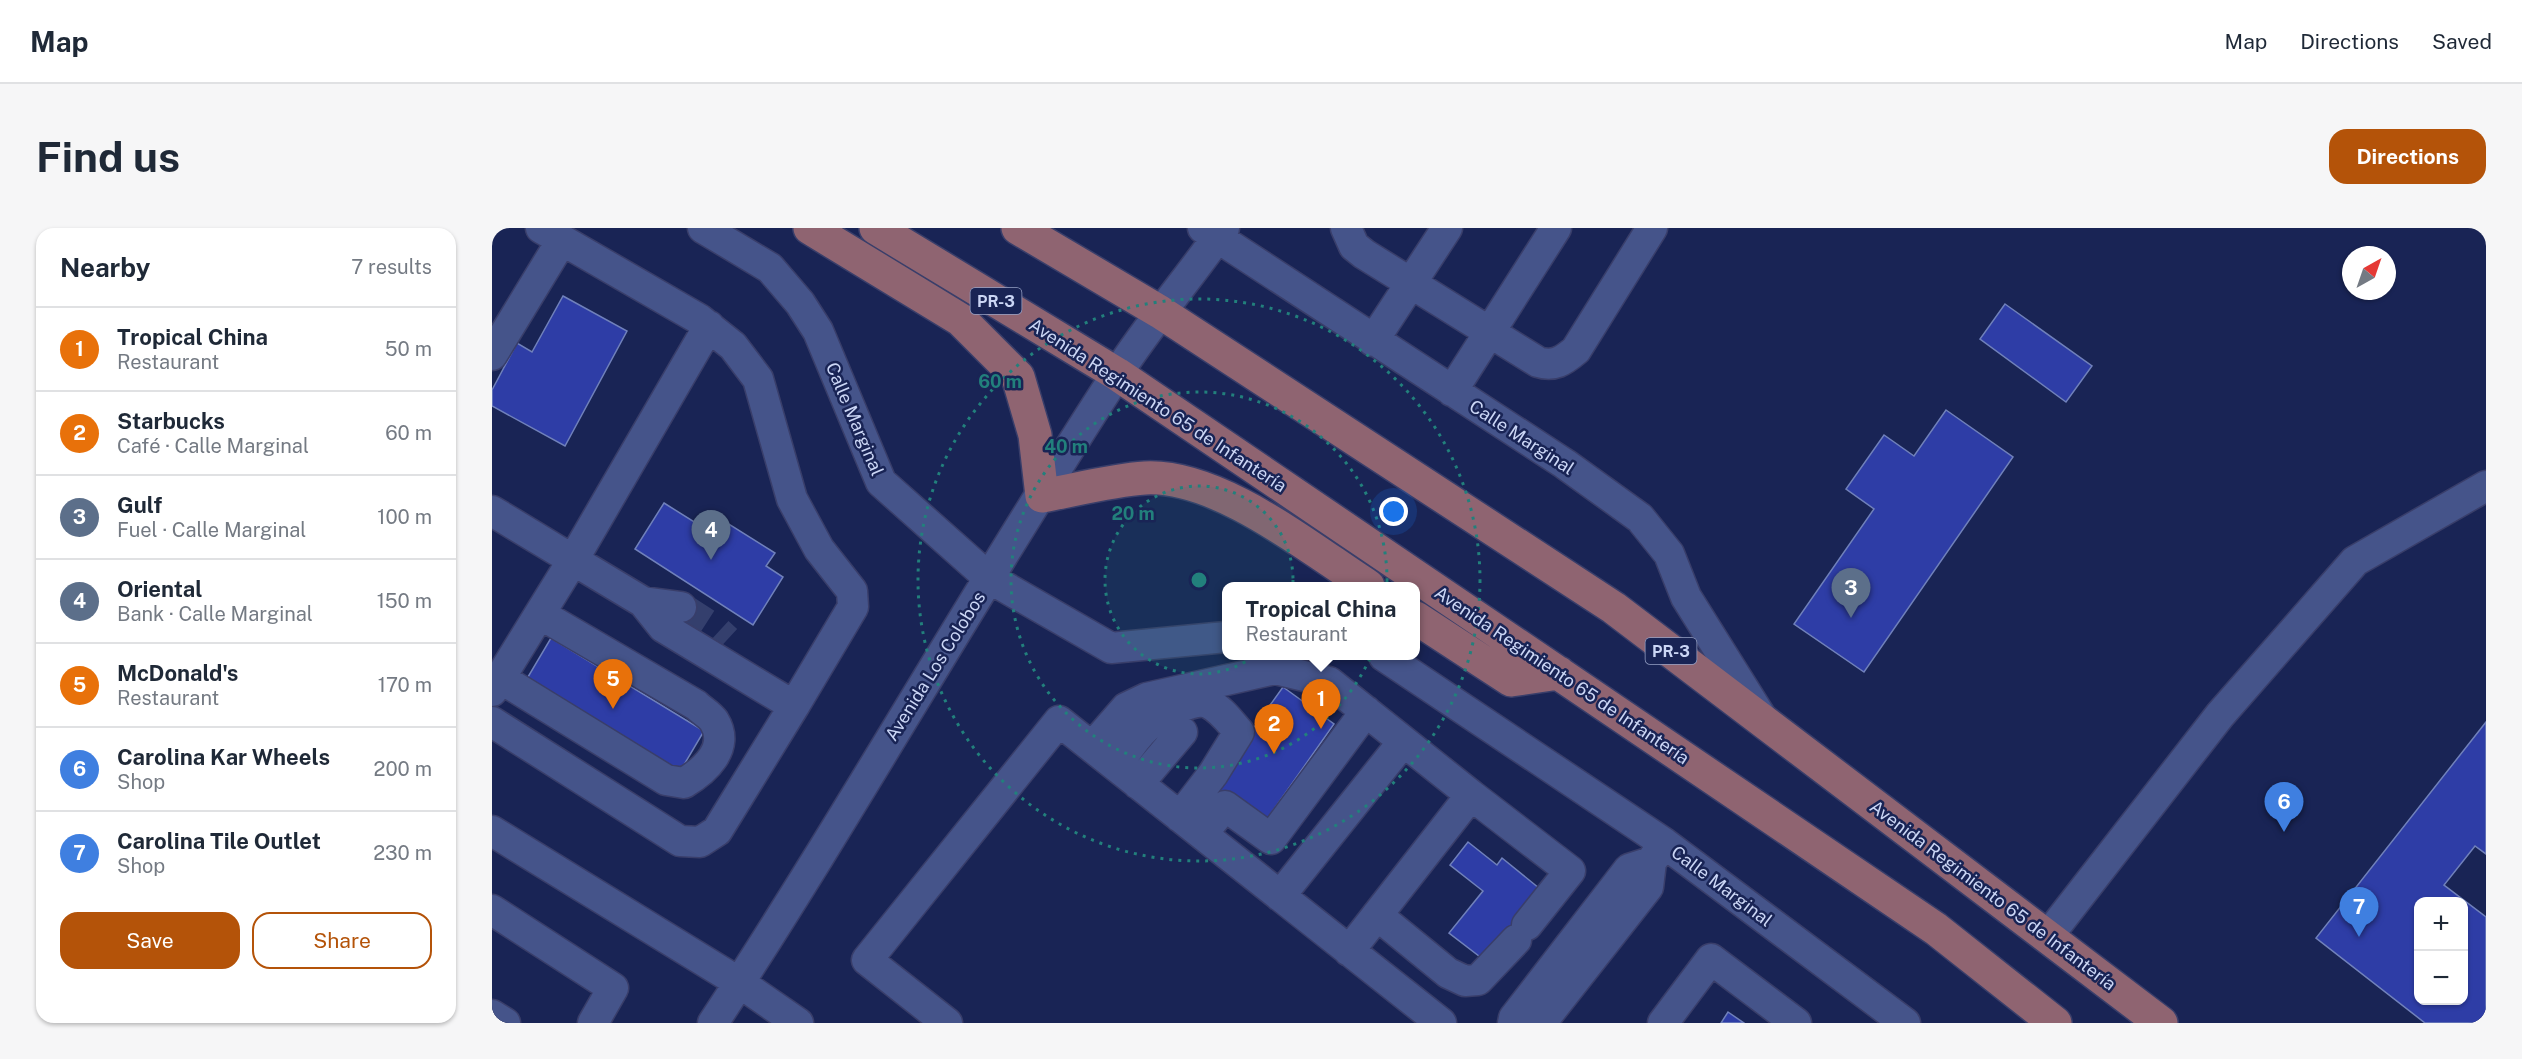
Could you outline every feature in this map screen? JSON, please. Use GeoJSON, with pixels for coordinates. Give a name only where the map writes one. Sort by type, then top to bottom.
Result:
{"type":"FeatureCollection","features":[{"type":"Feature","properties":{"kind":"main road"},"geometry":{"type":"LineString","coordinates":[[810,228],[961,320],[1018,377],[1035,435],[1042,496],[1146,478],[1177,481],[1238,502],[1362,582]]}},
{"type":"Feature","properties":{"kind":"main road","name":"Avenida Regimiento 65 de Infantería"},"geometry":{"type":"LineString","coordinates":[[876,228],[1117,374],[1936,929],[2055,1023]]}},
{"type":"Feature","properties":{"kind":"main road","name":"Avenida Regimiento 65 de Infantería"},"geometry":{"type":"LineString","coordinates":[[1018,228],[1160,312],[1614,608],[2161,1023]]}},
{"type":"Feature","properties":{"kind":"main road"},"geometry":{"type":"LineString","coordinates":[[1420,621],[1511,680],[1559,673]]}},
{"type":"Feature","properties":{"kind":"street","name":"Calle Marginal"},"geometry":{"type":"LineString","coordinates":[[703,228],[770,268],[800,303],[818,332],[881,482],[989,578],[1111,648],[1222,637]]}},
{"type":"Feature","properties":{"kind":"street"},"geometry":{"type":"LineString","coordinates":[[1346,228],[1354,246],[1410,284],[1538,362],[1551,365],[1563,361],[1576,350],[1652,228]]}},
{"type":"Feature","properties":{"kind":"street"},"geometry":{"type":"LineString","coordinates":[[1373,341],[1447,228]]}},
{"type":"Feature","properties":{"kind":"street"},"geometry":{"type":"LineString","coordinates":[[1452,391],[1556,228]]}},
{"type":"Feature","properties":{"kind":"street","name":"Calle Marginal"},"geometry":{"type":"LineString","coordinates":[[1215,231],[1373,341],[1607,493],[1640,518],[1669,554],[1686,597],[1764,721]]}},
{"type":"Feature","properties":{"kind":"street","name":"Avenida Los Colobos"},"geometry":{"type":"LineString","coordinates":[[713,1023],[1117,374],[1215,231]]}},
{"type":"Feature","properties":{"kind":"street"},"geometry":{"type":"LineString","coordinates":[[492,355],[551,234],[709,326],[733,346],[758,379],[792,499],[819,549],[852,591],[853,607],[717,831],[700,842],[680,841],[492,722]]}},
{"type":"Feature","properties":{"kind":"street"},"geometry":{"type":"LineString","coordinates":[[540,614],[696,705],[714,721],[720,738],[715,755],[702,772],[684,783],[666,780],[496,684],[573,560],[709,326]]}},
{"type":"Feature","properties":{"kind":"street"},"geometry":{"type":"LineString","coordinates":[[2048,936],[2220,715],[2355,561],[2486,486]]}},
{"type":"Feature","properties":{"kind":"street"},"geometry":{"type":"LineString","coordinates":[[492,511],[643,602],[663,627],[794,706]]}},
{"type":"Feature","properties":{"kind":"street"},"geometry":{"type":"LineString","coordinates":[[643,602],[681,607]]}},
{"type":"Feature","properties":{"kind":"street"},"geometry":{"type":"LineString","coordinates":[[727,640],[738,656],[748,679]]}},
{"type":"Feature","properties":{"kind":"street","name":"Calle Marginal"},"geometry":{"type":"LineString","coordinates":[[1390,660],[1657,853],[1905,1023]]}},
{"type":"Feature","properties":{"kind":"street"},"geometry":{"type":"LineString","coordinates":[[1092,747],[1126,708],[1147,698],[1275,669],[1329,682],[1570,871],[1522,932],[1478,980],[1465,981],[1448,973],[1377,915]]}},
{"type":"Feature","properties":{"kind":"street"},"geometry":{"type":"LineString","coordinates":[[1116,766],[1149,722],[1167,712],[1190,704],[1206,702],[1221,712],[1239,732],[1213,774],[1191,825]]}},
{"type":"Feature","properties":{"kind":"street"},"geometry":{"type":"LineString","coordinates":[[1191,825],[1225,806],[1271,839],[1366,711]]}},
{"type":"Feature","properties":{"kind":"street"},"geometry":{"type":"LineString","coordinates":[[947,1023],[867,960],[1059,721],[1441,1023]]}},
{"type":"Feature","properties":{"kind":"street"},"geometry":{"type":"LineString","coordinates":[[1138,784],[1182,732]]}},
{"type":"Feature","properties":{"kind":"street"},"geometry":{"type":"LineString","coordinates":[[1280,896],[1403,742]]}},
{"type":"Feature","properties":{"kind":"street"},"geometry":{"type":"LineString","coordinates":[[1349,951],[1471,795]]}},
{"type":"Feature","properties":{"kind":"street"},"geometry":{"type":"LineString","coordinates":[[492,831],[740,983],[798,1023]]}},
{"type":"Feature","properties":{"kind":"street"},"geometry":{"type":"LineString","coordinates":[[1513,1023],[1514,1018],[1629,869],[1657,853]]}},
{"type":"Feature","properties":{"kind":"street"},"geometry":{"type":"LineString","coordinates":[[1540,1023],[1648,887],[1657,853]]}},
{"type":"Feature","properties":{"kind":"street"},"geometry":{"type":"LineString","coordinates":[[492,910],[613,988],[593,1023]]}},
{"type":"Feature","properties":{"kind":"street"},"geometry":{"type":"LineString","coordinates":[[1663,1023],[1711,959],[1796,1023]]}},
{"type":"Feature","properties":{"kind":"street"},"geometry":{"type":"LineString","coordinates":[[492,1015],[505,1023]]}},
{"type":"Feature","properties":{"kind":"building"},"geometry":{"type":"Polygon","coordinates":[[[563,296],[627,331],[565,446],[492,406],[492,390],[517,343],[532,352],[563,296]]]}},
{"type":"Feature","properties":{"kind":"building"},"geometry":{"type":"Polygon","coordinates":[[[2005,304],[2092,366],[2066,402],[1980,339],[2005,304]]]}},
{"type":"Feature","properties":{"kind":"building"},"geometry":{"type":"Polygon","coordinates":[[[1946,410],[2013,457],[1864,672],[1794,624],[1874,509],[1846,489],[1884,435],[1914,456],[1946,410]]]}},
{"type":"Feature","properties":{"kind":"building"},"geometry":{"type":"Polygon","coordinates":[[[664,503],[699,525],[708,511],[775,553],[766,566],[783,577],[753,625],[635,549],[664,503]]]}},
{"type":"Feature","properties":{"kind":"building"},"geometry":{"type":"Polygon","coordinates":[[[551,638],[704,731],[675,780],[522,687],[551,638]]]}},
{"type":"Feature","properties":{"kind":"building"},"geometry":{"type":"Polygon","coordinates":[[[1283,687],[1334,724],[1265,822],[1213,785],[1283,687]]]}},
{"type":"Feature","properties":{"kind":"building"},"geometry":{"type":"Polygon","coordinates":[[[2486,722],[2486,854],[2475,846],[2444,885],[2460,897],[2414,897],[2414,1005],[2468,1005],[2468,903],[2486,917],[2486,1023],[2425,1023],[2316,938],[2486,722]]]}},
{"type":"Feature","properties":{"kind":"building"},"geometry":{"type":"Polygon","coordinates":[[[1468,842],[1497,865],[1502,858],[1545,893],[1537,933],[1526,947],[1488,963],[1449,933],[1483,891],[1450,865],[1468,842]]]}},
{"type":"Feature","properties":{"kind":"building"},"geometry":{"type":"Polygon","coordinates":[[[1728,1012],[1744,1023],[1721,1023],[1728,1012]]]}},
{"type":"Feature","properties":{"kind":"tunnel"},"geometry":{"type":"LineString","coordinates":[[681,607],[715,629],[727,640]]}},
{"type":"Feature","properties":{"kind":"place","name":"Oriental"},"geometry":{"type":"Point","coordinates":[711,560]}},
{"type":"Feature","properties":{"kind":"place","name":"Gulf"},"geometry":{"type":"Point","coordinates":[1851,618]}},
{"type":"Feature","properties":{"kind":"place","name":"McDonald's"},"geometry":{"type":"Point","coordinates":[613,709]}},
{"type":"Feature","properties":{"kind":"place","name":"Tropical China"},"geometry":{"type":"Point","coordinates":[1321,729]}},
{"type":"Feature","properties":{"kind":"place","name":"Starbucks"},"geometry":{"type":"Point","coordinates":[1274,754]}},
{"type":"Feature","properties":{"kind":"place","name":"Carolina Kar Wheels"},"geometry":{"type":"Point","coordinates":[2284,832]}},
{"type":"Feature","properties":{"kind":"place","name":"Carolina Tile Outlet"},"geometry":{"type":"Point","coordinates":[2359,937]}}]}
